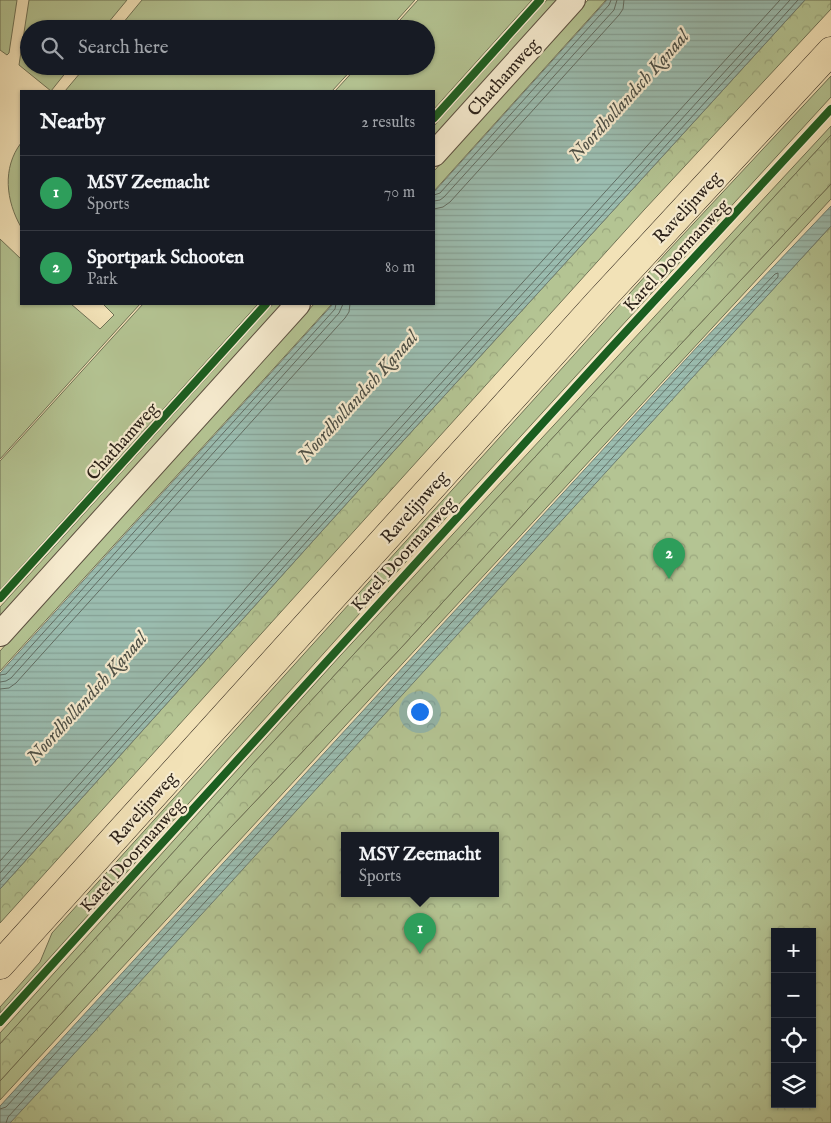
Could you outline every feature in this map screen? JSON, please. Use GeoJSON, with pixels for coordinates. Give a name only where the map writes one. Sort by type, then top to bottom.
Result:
{"type":"FeatureCollection","features":[{"type":"Feature","properties":{"kind":"main road","name":"Ravelijnweg"},"geometry":{"type":"LineString","coordinates":[[0,965],[598,303],[831,51]]}},
{"type":"Feature","properties":{"kind":"street","name":"Chathamweg"},"geometry":{"type":"LineString","coordinates":[[435,153],[572,0]]}},
{"type":"Feature","properties":{"kind":"street"},"geometry":{"type":"LineString","coordinates":[[0,634],[297,305]]}},
{"type":"Feature","properties":{"kind":"green space"},"geometry":{"type":"Polygon","coordinates":[[[0,0],[17,0],[9,53],[7,55],[0,50],[0,0]]]}},
{"type":"Feature","properties":{"kind":"green space"},"geometry":{"type":"Polygon","coordinates":[[[29,0],[127,0],[110,20],[26,20],[29,0]]]}},
{"type":"Feature","properties":{"kind":"green space"},"geometry":{"type":"Polygon","coordinates":[[[142,0],[415,0],[397,20],[125,20],[142,0]]]}},
{"type":"Feature","properties":{"kind":"green space"},"geometry":{"type":"Polygon","coordinates":[[[418,0],[532,0],[435,108],[435,90],[336,90],[350,75],[435,75],[435,20],[400,20],[418,0]]]}},
{"type":"Feature","properties":{"kind":"green space"},"geometry":{"type":"Polygon","coordinates":[[[547,0],[558,0],[435,136],[435,125],[547,0]]]}},
{"type":"Feature","properties":{"kind":"green space"},"geometry":{"type":"Polygon","coordinates":[[[588,0],[606,0],[435,190],[435,170],[588,0]]]}},
{"type":"Feature","properties":{"kind":"green space"},"geometry":{"type":"Polygon","coordinates":[[[805,0],[831,0],[831,9],[644,210],[0,923],[0,889],[393,452],[805,0]]]}},
{"type":"Feature","properties":{"kind":"green space"},"geometry":{"type":"Polygon","coordinates":[[[31,75],[64,75],[50,90],[31,75]]]}},
{"type":"Feature","properties":{"kind":"green space"},"geometry":{"type":"Polygon","coordinates":[[[78,75],[347,75],[333,90],[66,90],[78,75]]]}},
{"type":"Feature","properties":{"kind":"green space"},"geometry":{"type":"Polygon","coordinates":[[[831,76],[831,97],[414,553],[0,1013],[0,1007],[40,962],[52,933],[667,252],[831,76]]]}},
{"type":"Feature","properties":{"kind":"green space"},"geometry":{"type":"Polygon","coordinates":[[[831,126],[831,135],[252,765],[0,1044],[0,1033],[340,656],[831,126]]]}},
{"type":"Feature","properties":{"kind":"green space"},"geometry":{"type":"Polygon","coordinates":[[[831,135],[831,184],[602,428],[400,649],[212,847],[0,1081],[0,1044],[252,765],[831,135]]]}},
{"type":"Feature","properties":{"kind":"green space"},"geometry":{"type":"Polygon","coordinates":[[[20,145],[20,225],[9,196],[8,185],[11,163],[20,145]]]}},
{"type":"Feature","properties":{"kind":"green space"},"geometry":{"type":"Polygon","coordinates":[[[831,184],[831,199],[0,1100],[0,1081],[212,847],[400,649],[602,428],[831,184]]]}},
{"type":"Feature","properties":{"kind":"green space"},"geometry":{"type":"Polygon","coordinates":[[[831,226],[831,1123],[8,1123],[831,226]]]}},
{"type":"Feature","properties":{"kind":"green space"},"geometry":{"type":"Polygon","coordinates":[[[0,239],[20,258],[20,305],[72,305],[100,329],[114,315],[104,305],[139,305],[0,459],[0,239]]]}},
{"type":"Feature","properties":{"kind":"green space"},"geometry":{"type":"Polygon","coordinates":[[[142,305],[257,305],[0,590],[0,461],[142,305]]]}},
{"type":"Feature","properties":{"kind":"green space"},"geometry":{"type":"Polygon","coordinates":[[[272,305],[282,305],[0,617],[0,607],[272,305]]]}},
{"type":"Feature","properties":{"kind":"green space"},"geometry":{"type":"Polygon","coordinates":[[[313,305],[331,305],[0,671],[0,651],[313,305]]]}},
{"type":"Feature","properties":{"kind":"water","name":"Noordhollandsch Kanaal"},"geometry":{"type":"Polygon","coordinates":[[[607,0],[805,0],[393,452],[0,889],[0,673],[332,305],[435,305],[435,191],[607,0]]]}},
{"type":"Feature","properties":{"kind":"water"},"geometry":{"type":"Polygon","coordinates":[[[831,206],[831,226],[62,1067],[10,1123],[0,1123],[0,1106],[698,346],[831,206]]]}},
{"type":"Feature","properties":{"kind":"cycle path"},"geometry":{"type":"LineString","coordinates":[[435,117],[540,0]]}},
{"type":"Feature","properties":{"kind":"cycle path","name":"Karel Doormanweg"},"geometry":{"type":"LineString","coordinates":[[0,1022],[609,350],[831,109]]}},
{"type":"Feature","properties":{"kind":"cycle path"},"geometry":{"type":"LineString","coordinates":[[0,598],[265,305]]}},
{"type":"Feature","properties":{"kind":"place","name":"Sportpark Schooten"},"geometry":{"type":"Point","coordinates":[669,579]}},
{"type":"Feature","properties":{"kind":"place","name":"MSV Zeemacht"},"geometry":{"type":"Point","coordinates":[420,954]}}]}
